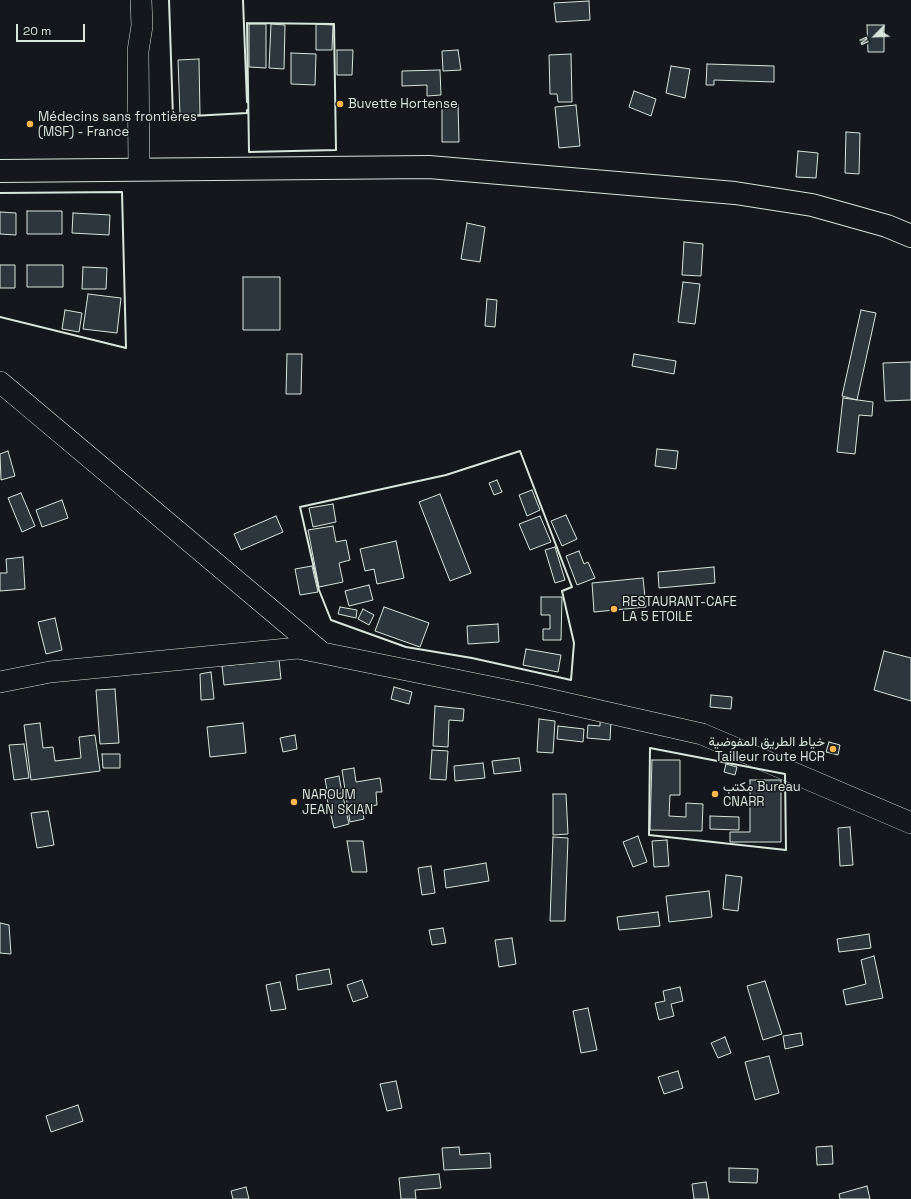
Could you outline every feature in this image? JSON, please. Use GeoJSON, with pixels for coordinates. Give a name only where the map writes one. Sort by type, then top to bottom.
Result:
{"type":"FeatureCollection","features":[{"type":"Feature","properties":{"kind":"main road"},"geometry":{"type":"LineString","coordinates":[[0,171],[429,167],[728,192],[812,204],[887,226],[911,236]]}},
{"type":"Feature","properties":{"kind":"street"},"geometry":{"type":"LineString","coordinates":[[138,169],[138,51],[142,26],[141,0]]}},
{"type":"Feature","properties":{"kind":"street"},"geometry":{"type":"LineString","coordinates":[[0,382],[322,653]]}},
{"type":"Feature","properties":{"kind":"street"},"geometry":{"type":"LineString","coordinates":[[0,682],[50,672],[298,648],[530,695],[702,734],[911,823]]}},
{"type":"Feature","properties":{"kind":"building"},"geometry":{"type":"Polygon","coordinates":[[[589,1],[590,20],[556,22],[554,3],[589,1]]]}},
{"type":"Feature","properties":{"kind":"building"},"geometry":{"type":"Polygon","coordinates":[[[249,24],[266,24],[266,68],[249,67],[249,24]]]}},
{"type":"Feature","properties":{"kind":"building"},"geometry":{"type":"Polygon","coordinates":[[[271,24],[285,25],[284,69],[269,68],[271,24]]]}},
{"type":"Feature","properties":{"kind":"building"},"geometry":{"type":"Polygon","coordinates":[[[316,24],[333,25],[332,50],[316,50],[316,24]]]}},
{"type":"Feature","properties":{"kind":"building"},"geometry":{"type":"Polygon","coordinates":[[[867,25],[884,25],[884,52],[868,52],[867,25]]]}},
{"type":"Feature","properties":{"kind":"building"},"geometry":{"type":"Polygon","coordinates":[[[337,50],[353,50],[352,75],[337,75],[337,50]]]}},
{"type":"Feature","properties":{"kind":"building"},"geometry":{"type":"Polygon","coordinates":[[[458,50],[461,70],[443,71],[442,51],[458,50]]]}},
{"type":"Feature","properties":{"kind":"building"},"geometry":{"type":"Polygon","coordinates":[[[291,53],[316,54],[315,85],[291,84],[291,53]]]}},
{"type":"Feature","properties":{"kind":"building"},"geometry":{"type":"Polygon","coordinates":[[[571,54],[572,102],[558,102],[557,94],[550,94],[549,55],[571,54]]]}},
{"type":"Feature","properties":{"kind":"building"},"geometry":{"type":"Polygon","coordinates":[[[199,59],[200,115],[180,115],[178,60],[199,59]]]}},
{"type":"Feature","properties":{"kind":"building"},"geometry":{"type":"Polygon","coordinates":[[[707,64],[774,66],[774,82],[714,80],[714,85],[706,85],[707,64]]]}},
{"type":"Feature","properties":{"kind":"building"},"geometry":{"type":"Polygon","coordinates":[[[671,66],[690,69],[685,98],[666,93],[671,66]]]}},
{"type":"Feature","properties":{"kind":"building"},"geometry":{"type":"Polygon","coordinates":[[[440,70],[441,95],[427,96],[427,85],[402,86],[402,71],[440,70]]]}},
{"type":"Feature","properties":{"kind":"building"},"geometry":{"type":"Polygon","coordinates":[[[634,91],[656,99],[651,116],[629,107],[634,91]]]}},
{"type":"Feature","properties":{"kind":"building"},"geometry":{"type":"Polygon","coordinates":[[[442,104],[458,104],[459,142],[442,142],[442,104]]]}},
{"type":"Feature","properties":{"kind":"building"},"geometry":{"type":"Polygon","coordinates":[[[576,105],[580,146],[559,148],[555,107],[576,105]]]}},
{"type":"Feature","properties":{"kind":"building"},"geometry":{"type":"Polygon","coordinates":[[[846,132],[860,133],[859,174],[845,173],[846,132]]]}},
{"type":"Feature","properties":{"kind":"building"},"geometry":{"type":"Polygon","coordinates":[[[798,151],[818,153],[816,178],[796,177],[798,151]]]}},
{"type":"Feature","properties":{"kind":"building"},"geometry":{"type":"Polygon","coordinates":[[[27,211],[62,211],[62,234],[27,234],[27,211]]]}},
{"type":"Feature","properties":{"kind":"building"},"geometry":{"type":"Polygon","coordinates":[[[0,212],[16,213],[16,235],[0,234],[0,212]]]}},
{"type":"Feature","properties":{"kind":"building"},"geometry":{"type":"Polygon","coordinates":[[[73,213],[110,215],[109,235],[72,233],[73,213]]]}},
{"type":"Feature","properties":{"kind":"building"},"geometry":{"type":"Polygon","coordinates":[[[467,223],[485,227],[480,262],[461,259],[467,223]]]}},
{"type":"Feature","properties":{"kind":"building"},"geometry":{"type":"Polygon","coordinates":[[[684,242],[703,244],[701,276],[682,275],[684,242]]]}},
{"type":"Feature","properties":{"kind":"building"},"geometry":{"type":"Polygon","coordinates":[[[0,265],[15,265],[15,288],[0,288],[0,265]]]}},
{"type":"Feature","properties":{"kind":"building"},"geometry":{"type":"Polygon","coordinates":[[[27,265],[63,265],[63,287],[27,287],[27,265]]]}},
{"type":"Feature","properties":{"kind":"building"},"geometry":{"type":"Polygon","coordinates":[[[83,267],[107,268],[106,289],[82,289],[83,267]]]}},
{"type":"Feature","properties":{"kind":"building"},"geometry":{"type":"Polygon","coordinates":[[[243,277],[280,277],[280,330],[243,330],[243,277]]]}},
{"type":"Feature","properties":{"kind":"building"},"geometry":{"type":"Polygon","coordinates":[[[683,282],[700,284],[695,324],[678,322],[683,282]]]}},
{"type":"Feature","properties":{"kind":"building"},"geometry":{"type":"Polygon","coordinates":[[[88,294],[121,298],[117,333],[83,329],[88,294]]]}},
{"type":"Feature","properties":{"kind":"building"},"geometry":{"type":"Polygon","coordinates":[[[487,299],[497,300],[495,327],[485,326],[487,299]]]}},
{"type":"Feature","properties":{"kind":"building"},"geometry":{"type":"Polygon","coordinates":[[[65,310],[82,313],[79,332],[62,329],[65,310]]]}},
{"type":"Feature","properties":{"kind":"building"},"geometry":{"type":"Polygon","coordinates":[[[861,310],[876,313],[857,400],[842,396],[861,310]]]}},
{"type":"Feature","properties":{"kind":"building"},"geometry":{"type":"Polygon","coordinates":[[[287,354],[302,354],[301,394],[286,394],[287,354]]]}},
{"type":"Feature","properties":{"kind":"building"},"geometry":{"type":"Polygon","coordinates":[[[634,354],[676,361],[674,374],[632,366],[634,354]]]}},
{"type":"Feature","properties":{"kind":"building"},"geometry":{"type":"Polygon","coordinates":[[[911,362],[911,400],[885,401],[883,363],[911,362]]]}},
{"type":"Feature","properties":{"kind":"building"},"geometry":{"type":"Polygon","coordinates":[[[843,398],[873,402],[872,416],[859,415],[855,454],[837,452],[843,398]]]}},
{"type":"Feature","properties":{"kind":"building"},"geometry":{"type":"Polygon","coordinates":[[[657,449],[678,451],[676,469],[655,466],[657,449]]]}},
{"type":"Feature","properties":{"kind":"building"},"geometry":{"type":"Polygon","coordinates":[[[8,451],[15,476],[1,480],[0,454],[8,451]]]}},
{"type":"Feature","properties":{"kind":"building"},"geometry":{"type":"Polygon","coordinates":[[[497,480],[502,492],[494,495],[489,483],[497,480]]]}},
{"type":"Feature","properties":{"kind":"building"},"geometry":{"type":"Polygon","coordinates":[[[532,490],[540,510],[527,516],[519,495],[532,490]]]}},
{"type":"Feature","properties":{"kind":"building"},"geometry":{"type":"Polygon","coordinates":[[[21,493],[35,526],[22,532],[8,498],[21,493]]]}},
{"type":"Feature","properties":{"kind":"building"},"geometry":{"type":"Polygon","coordinates":[[[440,494],[471,573],[450,581],[419,502],[440,494]]]}},
{"type":"Feature","properties":{"kind":"building"},"geometry":{"type":"Polygon","coordinates":[[[62,500],[68,518],[42,527],[36,510],[62,500]]]}},
{"type":"Feature","properties":{"kind":"building"},"geometry":{"type":"Polygon","coordinates":[[[333,504],[336,522],[313,527],[309,508],[333,504]]]}},
{"type":"Feature","properties":{"kind":"building"},"geometry":{"type":"Polygon","coordinates":[[[566,515],[577,539],[562,546],[551,521],[566,515]]]}},
{"type":"Feature","properties":{"kind":"building"},"geometry":{"type":"Polygon","coordinates":[[[276,516],[283,532],[241,550],[234,534],[276,516]]]}},
{"type":"Feature","properties":{"kind":"building"},"geometry":{"type":"Polygon","coordinates":[[[540,516],[551,542],[530,550],[519,524],[540,516]]]}},
{"type":"Feature","properties":{"kind":"building"},"geometry":{"type":"Polygon","coordinates":[[[333,526],[336,542],[346,540],[350,560],[339,563],[343,582],[319,587],[308,530],[333,526]]]}},
{"type":"Feature","properties":{"kind":"building"},"geometry":{"type":"Polygon","coordinates":[[[396,541],[404,578],[377,584],[374,569],[365,571],[360,549],[396,541]]]}},
{"type":"Feature","properties":{"kind":"building"},"geometry":{"type":"Polygon","coordinates":[[[555,547],[565,580],[555,583],[545,550],[555,547]]]}},
{"type":"Feature","properties":{"kind":"building"},"geometry":{"type":"Polygon","coordinates":[[[579,551],[584,564],[588,562],[595,578],[577,585],[566,556],[579,551]]]}},
{"type":"Feature","properties":{"kind":"building"},"geometry":{"type":"Polygon","coordinates":[[[23,557],[25,589],[0,591],[0,573],[7,573],[6,559],[23,557]]]}},
{"type":"Feature","properties":{"kind":"building"},"geometry":{"type":"Polygon","coordinates":[[[312,566],[318,592],[300,595],[295,569],[312,566]]]}},
{"type":"Feature","properties":{"kind":"building"},"geometry":{"type":"Polygon","coordinates":[[[714,567],[715,583],[659,588],[658,572],[714,567]]]}},
{"type":"Feature","properties":{"kind":"building"},"geometry":{"type":"Polygon","coordinates":[[[643,578],[646,607],[594,612],[592,583],[643,578]]]}},
{"type":"Feature","properties":{"kind":"building"},"geometry":{"type":"Polygon","coordinates":[[[369,585],[373,600],[349,606],[345,591],[369,585]]]}},
{"type":"Feature","properties":{"kind":"building"},"geometry":{"type":"Polygon","coordinates":[[[541,597],[562,597],[561,640],[543,640],[543,629],[550,629],[550,615],[541,615],[541,597]]]}},
{"type":"Feature","properties":{"kind":"building"},"geometry":{"type":"Polygon","coordinates":[[[340,607],[357,610],[356,618],[338,614],[340,607]]]}},
{"type":"Feature","properties":{"kind":"building"},"geometry":{"type":"Polygon","coordinates":[[[384,607],[429,623],[420,647],[375,631],[384,607]]]}},
{"type":"Feature","properties":{"kind":"building"},"geometry":{"type":"Polygon","coordinates":[[[363,609],[374,615],[369,625],[358,619],[363,609]]]}},
{"type":"Feature","properties":{"kind":"building"},"geometry":{"type":"Polygon","coordinates":[[[55,618],[62,650],[46,654],[38,622],[55,618]]]}},
{"type":"Feature","properties":{"kind":"building"},"geometry":{"type":"Polygon","coordinates":[[[498,624],[499,642],[468,644],[467,626],[498,624]]]}},
{"type":"Feature","properties":{"kind":"building"},"geometry":{"type":"Polygon","coordinates":[[[526,649],[561,655],[558,672],[523,665],[526,649]]]}},
{"type":"Feature","properties":{"kind":"building"},"geometry":{"type":"Polygon","coordinates":[[[884,651],[911,658],[911,701],[874,690],[884,651]]]}},
{"type":"Feature","properties":{"kind":"building"},"geometry":{"type":"Polygon","coordinates":[[[279,660],[281,679],[224,685],[222,666],[279,660]]]}},
{"type":"Feature","properties":{"kind":"building"},"geometry":{"type":"Polygon","coordinates":[[[211,672],[214,699],[201,700],[200,674],[211,672]]]}},
{"type":"Feature","properties":{"kind":"building"},"geometry":{"type":"Polygon","coordinates":[[[394,687],[412,692],[409,704],[391,699],[394,687]]]}},
{"type":"Feature","properties":{"kind":"building"},"geometry":{"type":"Polygon","coordinates":[[[115,689],[119,743],[100,744],[96,690],[115,689]]]}},
{"type":"Feature","properties":{"kind":"building"},"geometry":{"type":"Polygon","coordinates":[[[711,695],[732,697],[731,709],[710,707],[711,695]]]}},
{"type":"Feature","properties":{"kind":"building"},"geometry":{"type":"Polygon","coordinates":[[[435,706],[464,709],[463,721],[449,720],[448,747],[433,746],[435,706]]]}},
{"type":"Feature","properties":{"kind":"building"},"geometry":{"type":"Polygon","coordinates":[[[539,719],[555,721],[553,753],[537,752],[539,719]]]}},
{"type":"Feature","properties":{"kind":"building"},"geometry":{"type":"Polygon","coordinates":[[[600,720],[611,721],[610,740],[587,738],[588,725],[600,726],[600,720]]]}},
{"type":"Feature","properties":{"kind":"building"},"geometry":{"type":"Polygon","coordinates":[[[40,723],[43,748],[53,747],[55,761],[81,758],[79,737],[95,735],[100,771],[31,780],[24,725],[40,723]]]}},
{"type":"Feature","properties":{"kind":"building"},"geometry":{"type":"Polygon","coordinates":[[[243,723],[246,753],[210,757],[207,727],[243,723]]]}},
{"type":"Feature","properties":{"kind":"building"},"geometry":{"type":"Polygon","coordinates":[[[558,726],[584,729],[583,742],[557,739],[558,726]]]}},
{"type":"Feature","properties":{"kind":"building"},"geometry":{"type":"Polygon","coordinates":[[[295,735],[297,749],[283,752],[280,738],[295,735]]]}},
{"type":"Feature","properties":{"kind":"building"},"geometry":{"type":"Polygon","coordinates":[[[829,742],[840,745],[838,755],[826,752],[829,742]]]}},
{"type":"Feature","properties":{"kind":"building"},"geometry":{"type":"Polygon","coordinates":[[[24,744],[29,778],[14,780],[9,745],[24,744]]]}},
{"type":"Feature","properties":{"kind":"building"},"geometry":{"type":"Polygon","coordinates":[[[432,750],[448,751],[446,780],[430,779],[432,750]]]}},
{"type":"Feature","properties":{"kind":"building"},"geometry":{"type":"Polygon","coordinates":[[[102,754],[120,754],[120,768],[103,768],[102,754]]]}},
{"type":"Feature","properties":{"kind":"building"},"geometry":{"type":"Polygon","coordinates":[[[519,758],[521,771],[494,774],[492,761],[519,758]]]}},
{"type":"Feature","properties":{"kind":"building"},"geometry":{"type":"Polygon","coordinates":[[[652,760],[680,760],[680,795],[670,795],[669,816],[686,817],[686,803],[703,804],[702,831],[650,830],[652,760]]]}},
{"type":"Feature","properties":{"kind":"building"},"geometry":{"type":"Polygon","coordinates":[[[483,763],[485,778],[455,781],[454,766],[483,763]]]}},
{"type":"Feature","properties":{"kind":"building"},"geometry":{"type":"Polygon","coordinates":[[[726,764],[737,767],[735,775],[724,772],[726,764]]]}},
{"type":"Feature","properties":{"kind":"building"},"geometry":{"type":"Polygon","coordinates":[[[354,768],[356,782],[380,778],[382,792],[376,792],[377,805],[362,807],[364,819],[350,822],[342,770],[354,768]]]}},
{"type":"Feature","properties":{"kind":"building"},"geometry":{"type":"Polygon","coordinates":[[[339,776],[342,793],[328,796],[325,779],[339,776]]]}},
{"type":"Feature","properties":{"kind":"building"},"geometry":{"type":"Polygon","coordinates":[[[750,780],[781,780],[781,842],[730,842],[730,832],[750,832],[750,780]]]}},
{"type":"Feature","properties":{"kind":"building"},"geometry":{"type":"Polygon","coordinates":[[[553,794],[566,794],[568,834],[553,835],[553,794]]]}},
{"type":"Feature","properties":{"kind":"building"},"geometry":{"type":"Polygon","coordinates":[[[343,796],[349,824],[334,828],[327,799],[343,796]]]}},
{"type":"Feature","properties":{"kind":"building"},"geometry":{"type":"Polygon","coordinates":[[[48,811],[54,845],[37,848],[31,813],[48,811]]]}},
{"type":"Feature","properties":{"kind":"building"},"geometry":{"type":"Polygon","coordinates":[[[710,816],[739,817],[739,830],[710,829],[710,816]]]}},
{"type":"Feature","properties":{"kind":"building"},"geometry":{"type":"Polygon","coordinates":[[[850,827],[853,865],[840,866],[838,828],[850,827]]]}},
{"type":"Feature","properties":{"kind":"building"},"geometry":{"type":"Polygon","coordinates":[[[638,836],[647,862],[633,867],[623,842],[638,836]]]}},
{"type":"Feature","properties":{"kind":"building"},"geometry":{"type":"Polygon","coordinates":[[[553,837],[568,838],[565,921],[550,921],[553,837]]]}},
{"type":"Feature","properties":{"kind":"building"},"geometry":{"type":"Polygon","coordinates":[[[667,840],[669,866],[654,867],[652,841],[667,840]]]}},
{"type":"Feature","properties":{"kind":"building"},"geometry":{"type":"Polygon","coordinates":[[[347,841],[363,841],[367,872],[352,872],[347,841]]]}},
{"type":"Feature","properties":{"kind":"building"},"geometry":{"type":"Polygon","coordinates":[[[486,863],[489,881],[446,888],[444,870],[486,863]]]}},
{"type":"Feature","properties":{"kind":"building"},"geometry":{"type":"Polygon","coordinates":[[[431,866],[435,893],[422,895],[418,868],[431,866]]]}},
{"type":"Feature","properties":{"kind":"building"},"geometry":{"type":"Polygon","coordinates":[[[726,875],[742,877],[738,911],[723,909],[726,875]]]}},
{"type":"Feature","properties":{"kind":"building"},"geometry":{"type":"Polygon","coordinates":[[[709,891],[712,917],[669,922],[666,896],[709,891]]]}},
{"type":"Feature","properties":{"kind":"building"},"geometry":{"type":"Polygon","coordinates":[[[658,912],[660,926],[619,930],[617,917],[658,912]]]}},
{"type":"Feature","properties":{"kind":"building"},"geometry":{"type":"Polygon","coordinates":[[[0,923],[9,925],[11,954],[0,953],[0,923]]]}},
{"type":"Feature","properties":{"kind":"building"},"geometry":{"type":"Polygon","coordinates":[[[443,928],[446,943],[432,945],[429,930],[443,928]]]}},
{"type":"Feature","properties":{"kind":"building"},"geometry":{"type":"Polygon","coordinates":[[[869,934],[871,948],[839,952],[837,939],[869,934]]]}},
{"type":"Feature","properties":{"kind":"building"},"geometry":{"type":"Polygon","coordinates":[[[512,938],[516,964],[499,967],[495,940],[512,938]]]}},
{"type":"Feature","properties":{"kind":"building"},"geometry":{"type":"Polygon","coordinates":[[[874,956],[883,998],[846,1005],[843,990],[866,984],[861,960],[874,956]]]}},
{"type":"Feature","properties":{"kind":"building"},"geometry":{"type":"Polygon","coordinates":[[[329,969],[332,984],[298,990],[296,975],[329,969]]]}},
{"type":"Feature","properties":{"kind":"building"},"geometry":{"type":"Polygon","coordinates":[[[362,980],[368,997],[353,1002],[347,985],[362,980]]]}},
{"type":"Feature","properties":{"kind":"building"},"geometry":{"type":"Polygon","coordinates":[[[765,981],[782,1034],[763,1040],[747,986],[765,981]]]}},
{"type":"Feature","properties":{"kind":"building"},"geometry":{"type":"Polygon","coordinates":[[[280,982],[286,1009],[271,1011],[266,985],[280,982]]]}},
{"type":"Feature","properties":{"kind":"building"},"geometry":{"type":"Polygon","coordinates":[[[680,987],[683,1001],[671,1004],[674,1016],[659,1020],[655,1003],[665,1001],[663,991],[680,987]]]}},
{"type":"Feature","properties":{"kind":"building"},"geometry":{"type":"Polygon","coordinates":[[[588,1008],[597,1050],[581,1053],[573,1011],[588,1008]]]}},
{"type":"Feature","properties":{"kind":"building"},"geometry":{"type":"Polygon","coordinates":[[[801,1033],[803,1045],[785,1049],[783,1036],[801,1033]]]}},
{"type":"Feature","properties":{"kind":"building"},"geometry":{"type":"Polygon","coordinates":[[[725,1037],[731,1053],[718,1058],[711,1043],[725,1037]]]}},
{"type":"Feature","properties":{"kind":"building"},"geometry":{"type":"Polygon","coordinates":[[[769,1056],[779,1093],[755,1100],[745,1062],[769,1056]]]}},
{"type":"Feature","properties":{"kind":"building"},"geometry":{"type":"Polygon","coordinates":[[[678,1071],[683,1088],[664,1094],[658,1077],[678,1071]]]}},
{"type":"Feature","properties":{"kind":"building"},"geometry":{"type":"Polygon","coordinates":[[[396,1081],[402,1108],[387,1111],[380,1084],[396,1081]]]}},
{"type":"Feature","properties":{"kind":"building"},"geometry":{"type":"Polygon","coordinates":[[[78,1105],[83,1121],[51,1132],[46,1116],[78,1105]]]}},
{"type":"Feature","properties":{"kind":"building"},"geometry":{"type":"Polygon","coordinates":[[[832,1146],[833,1164],[817,1165],[816,1147],[832,1146]]]}},
{"type":"Feature","properties":{"kind":"building"},"geometry":{"type":"Polygon","coordinates":[[[459,1147],[460,1155],[490,1153],[491,1168],[444,1170],[442,1148],[459,1147]]]}},
{"type":"Feature","properties":{"kind":"building"},"geometry":{"type":"Polygon","coordinates":[[[729,1168],[758,1169],[757,1183],[729,1182],[729,1168]]]}},
{"type":"Feature","properties":{"kind":"building"},"geometry":{"type":"Polygon","coordinates":[[[439,1174],[441,1188],[415,1190],[416,1199],[401,1199],[399,1178],[439,1174]]]}},
{"type":"Feature","properties":{"kind":"building"},"geometry":{"type":"Polygon","coordinates":[[[706,1182],[709,1199],[694,1199],[692,1184],[706,1182]]]}},
{"type":"Feature","properties":{"kind":"building"},"geometry":{"type":"Polygon","coordinates":[[[867,1186],[870,1199],[840,1199],[839,1194],[867,1186]]]}},
{"type":"Feature","properties":{"kind":"building"},"geometry":{"type":"Polygon","coordinates":[[[246,1187],[249,1199],[233,1199],[231,1191],[246,1187]]]}},
{"type":"Feature","properties":{"kind":"wall"},"geometry":{"type":"LineString","coordinates":[[169,0],[173,117],[247,113],[247,110]]}},
{"type":"Feature","properties":{"kind":"wall"},"geometry":{"type":"LineString","coordinates":[[243,0],[247,102]]}},
{"type":"Feature","properties":{"kind":"wall"},"geometry":{"type":"LineString","coordinates":[[247,23],[334,24],[336,150],[249,152],[247,23]]}},
{"type":"Feature","properties":{"kind":"wall"},"geometry":{"type":"LineString","coordinates":[[0,193],[122,192],[126,348],[0,317]]}},
{"type":"Feature","properties":{"kind":"wall"},"geometry":{"type":"LineString","coordinates":[[520,451],[572,587],[562,591],[574,643],[571,680],[472,658],[406,647],[331,620],[319,590],[300,507],[446,475],[520,451]]}},
{"type":"Feature","properties":{"kind":"wall"},"geometry":{"type":"LineString","coordinates":[[650,748],[785,774],[786,850],[649,835],[650,748]]}},
{"type":"Feature","properties":{"kind":"place","name":"Buvette Hortense"},"geometry":{"type":"Point","coordinates":[340,104]}},
{"type":"Feature","properties":{"kind":"place","name":"Médecins sans frontières (MSF) - France"},"geometry":{"type":"Point","coordinates":[30,124]}},
{"type":"Feature","properties":{"kind":"place","name":"RESTAURANT-CAFE LA 5 ETOILE"},"geometry":{"type":"Point","coordinates":[614,609]}},
{"type":"Feature","properties":{"kind":"place","name":"خياط الطريق المفوضية Tailleur route HCR"},"geometry":{"type":"Point","coordinates":[833,749]}},
{"type":"Feature","properties":{"kind":"place","name":"مكتب Bureau CNARR"},"geometry":{"type":"Point","coordinates":[715,794]}},
{"type":"Feature","properties":{"kind":"place","name":"NAROUM JEAN SKIAN"},"geometry":{"type":"Point","coordinates":[294,802]}}]}
